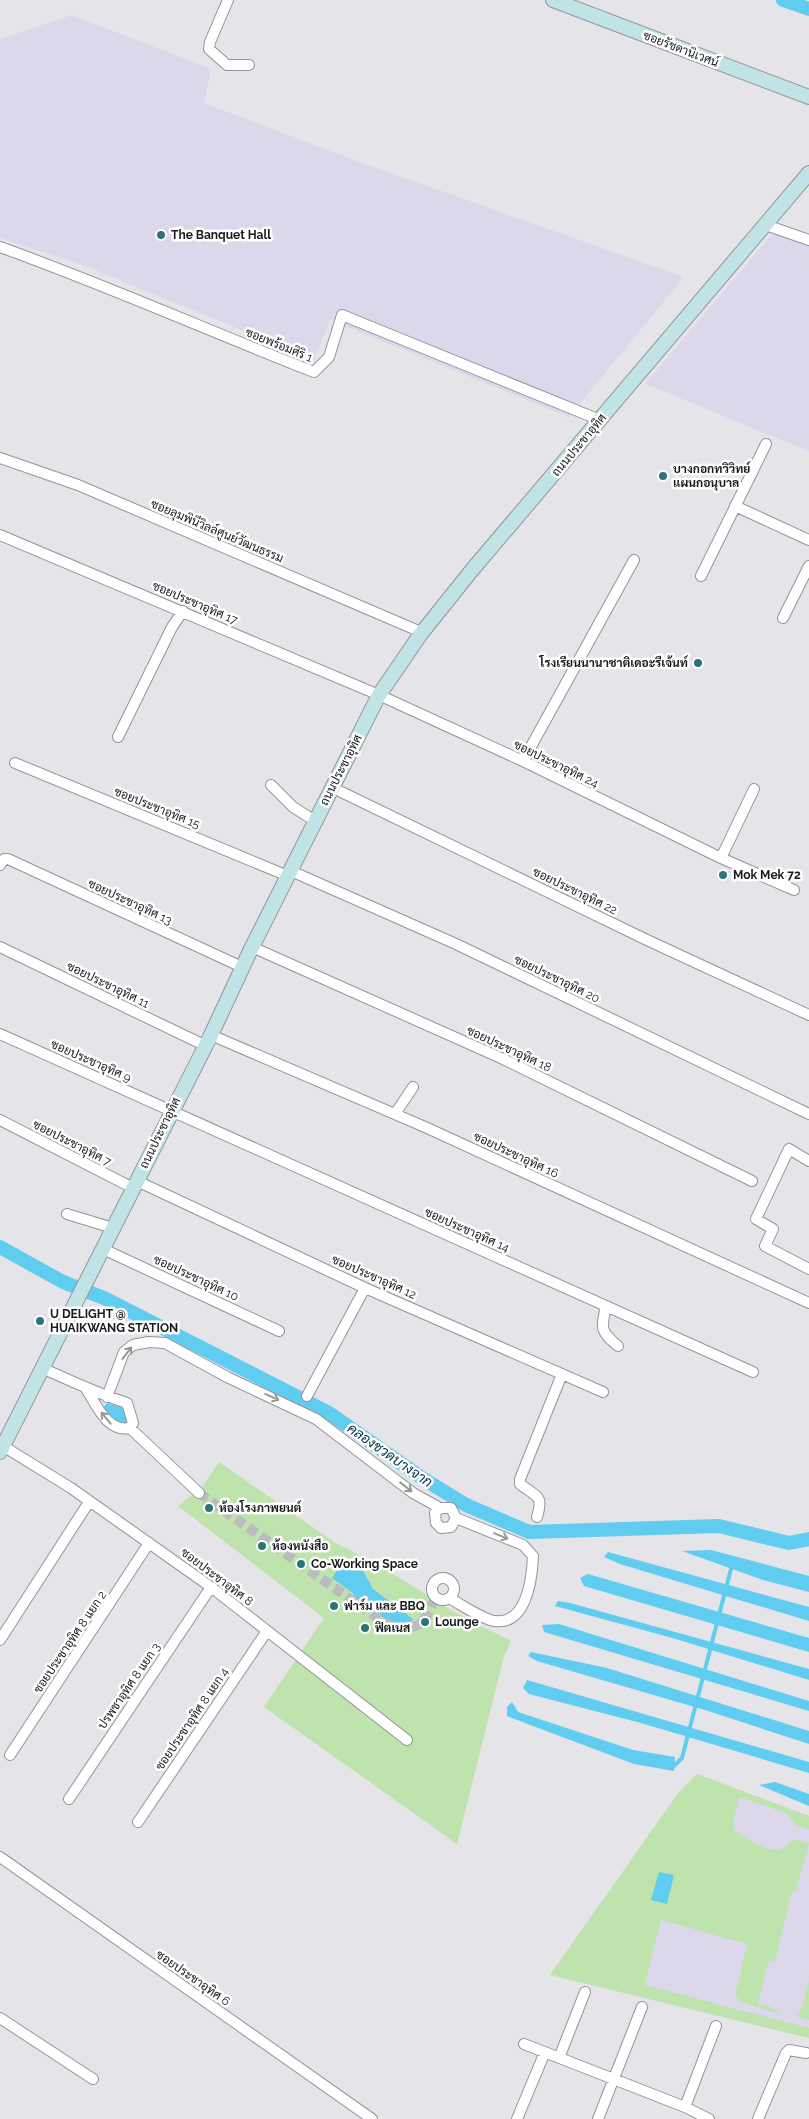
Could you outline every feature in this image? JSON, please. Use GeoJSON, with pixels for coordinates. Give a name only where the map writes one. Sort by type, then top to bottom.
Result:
{"type":"FeatureCollection","features":[{"type":"Feature","properties":{"kind":"main road","name":"ซอยรัชดานิเวศน์"},"geometry":{"type":"LineString","coordinates":[[553,0],[809,97]]}},
{"type":"Feature","properties":{"kind":"main road","name":"ถนนประชาอุทิศ"},"geometry":{"type":"LineString","coordinates":[[2,1449],[208,1040],[331,787],[379,695],[421,632],[809,172]]}},
{"type":"Feature","properties":{"kind":"street"},"geometry":{"type":"LineString","coordinates":[[228,0],[210,42],[209,50],[227,65],[249,65]]}},
{"type":"Feature","properties":{"kind":"street"},"geometry":{"type":"LineString","coordinates":[[766,225],[809,240]]}},
{"type":"Feature","properties":{"kind":"street","name":"ซอยพร้อมศิริ 1"},"geometry":{"type":"LineString","coordinates":[[0,247],[79,276],[314,372],[329,357],[342,315],[600,420]]}},
{"type":"Feature","properties":{"kind":"street"},"geometry":{"type":"LineString","coordinates":[[701,576],[766,444]]}},
{"type":"Feature","properties":{"kind":"street","name":"ซอยลุมพินีวิลล์ศูนย์วัฒนธรรม"},"geometry":{"type":"LineString","coordinates":[[0,458],[78,485],[421,632]]}},
{"type":"Feature","properties":{"kind":"street"},"geometry":{"type":"LineString","coordinates":[[735,506],[809,540]]}},
{"type":"Feature","properties":{"kind":"street","name":"ซอยประชาอุทิศ 17"},"geometry":{"type":"LineString","coordinates":[[0,535],[379,695]]}},
{"type":"Feature","properties":{"kind":"street"},"geometry":{"type":"LineString","coordinates":[[523,761],[634,560]]}},
{"type":"Feature","properties":{"kind":"street"},"geometry":{"type":"LineString","coordinates":[[783,618],[809,566]]}},
{"type":"Feature","properties":{"kind":"street"},"geometry":{"type":"LineString","coordinates":[[118,737],[172,627],[183,611]]}},
{"type":"Feature","properties":{"kind":"street","name":"ซอยประชาอุทิศ 24"},"geometry":{"type":"LineString","coordinates":[[379,695],[523,761],[721,858],[794,890]]}},
{"type":"Feature","properties":{"kind":"street","name":"ซอยประชาอุทิศ 15"},"geometry":{"type":"LineString","coordinates":[[15,763],[290,874]]}},
{"type":"Feature","properties":{"kind":"street"},"geometry":{"type":"LineString","coordinates":[[271,785],[293,807],[315,821]]}},
{"type":"Feature","properties":{"kind":"street","name":"ซอยประชาอุทิศ 22"},"geometry":{"type":"LineString","coordinates":[[331,787],[647,940],[809,1015]]}},
{"type":"Feature","properties":{"kind":"street"},"geometry":{"type":"LineString","coordinates":[[721,858],[754,789]]}},
{"type":"Feature","properties":{"kind":"street","name":"ซอยประชาอุทิศ 13"},"geometry":{"type":"LineString","coordinates":[[4,862],[242,967]]}},
{"type":"Feature","properties":{"kind":"street","name":"ซอยประชาอุทิศ 20"},"geometry":{"type":"LineString","coordinates":[[290,874],[456,944],[809,1114]]}},
{"type":"Feature","properties":{"kind":"street","name":"ซอยประชาอุทิศ 11"},"geometry":{"type":"LineString","coordinates":[[0,947],[208,1040]]}},
{"type":"Feature","properties":{"kind":"street","name":"ซอยประชาอุทิศ 18"},"geometry":{"type":"LineString","coordinates":[[252,947],[501,1058],[752,1181]]}},
{"type":"Feature","properties":{"kind":"street","name":"ซอยประชาอุทิศ 9"},"geometry":{"type":"LineString","coordinates":[[0,1034],[171,1111]]}},
{"type":"Feature","properties":{"kind":"street","name":"ซอยประชาอุทิศ 16"},"geometry":{"type":"LineString","coordinates":[[208,1040],[394,1114],[809,1303]]}},
{"type":"Feature","properties":{"kind":"street"},"geometry":{"type":"LineString","coordinates":[[394,1114],[413,1087]]}},
{"type":"Feature","properties":{"kind":"street","name":"ซอยประชาอุทิศ 14"},"geometry":{"type":"LineString","coordinates":[[171,1111],[753,1372]]}},
{"type":"Feature","properties":{"kind":"street","name":"ซอยประชาอุทิศ 7"},"geometry":{"type":"LineString","coordinates":[[0,1120],[135,1184]]}},
{"type":"Feature","properties":{"kind":"street"},"geometry":{"type":"LineString","coordinates":[[809,1161],[789,1149],[756,1219],[773,1229],[765,1246],[809,1269]]}},
{"type":"Feature","properties":{"kind":"street","name":"ซอยประชาอุทิศ 12"},"geometry":{"type":"LineString","coordinates":[[135,1184],[365,1288],[603,1392]]}},
{"type":"Feature","properties":{"kind":"street"},"geometry":{"type":"LineString","coordinates":[[67,1214],[113,1228]]}},
{"type":"Feature","properties":{"kind":"street","name":"ซอยประชาอุทิศ 10"},"geometry":{"type":"LineString","coordinates":[[103,1249],[279,1331]]}},
{"type":"Feature","properties":{"kind":"street"},"geometry":{"type":"LineString","coordinates":[[307,1396],[365,1288]]}},
{"type":"Feature","properties":{"kind":"street"},"geometry":{"type":"LineString","coordinates":[[606,1306],[602,1329],[605,1335],[618,1346]]}},
{"type":"Feature","properties":{"kind":"street"},"geometry":{"type":"LineString","coordinates":[[107,1397],[124,1352],[134,1345],[149,1342],[166,1343],[227,1376],[316,1419],[413,1493],[440,1508],[451,1508],[456,1518],[523,1545],[533,1556],[533,1573],[522,1610],[510,1619],[492,1620],[449,1598],[435,1599],[432,1592],[433,1584],[442,1578],[449,1580],[453,1585],[453,1592],[449,1598]]}},
{"type":"Feature","properties":{"kind":"street"},"geometry":{"type":"LineString","coordinates":[[42,1368],[107,1397],[127,1403],[132,1423],[130,1428]]}},
{"type":"Feature","properties":{"kind":"street"},"geometry":{"type":"LineString","coordinates":[[537,1517],[541,1506],[540,1500],[537,1495],[520,1484],[520,1479],[562,1374]]}},
{"type":"Feature","properties":{"kind":"street"},"geometry":{"type":"LineString","coordinates":[[85,1387],[112,1426],[121,1430],[130,1428]]}},
{"type":"Feature","properties":{"kind":"street"},"geometry":{"type":"LineString","coordinates":[[130,1428],[200,1492]]}},
{"type":"Feature","properties":{"kind":"street","name":"ซอยประชาอุทิศ 8"},"geometry":{"type":"LineString","coordinates":[[2,1449],[71,1488],[211,1587],[407,1740]]}},
{"type":"Feature","properties":{"kind":"street"},"geometry":{"type":"LineString","coordinates":[[0,1640],[89,1502]]}},
{"type":"Feature","properties":{"kind":"street"},"geometry":{"type":"LineString","coordinates":[[440,1508],[434,1517],[438,1526],[445,1528],[451,1526],[456,1518]]}},
{"type":"Feature","properties":{"kind":"street","name":"ซอยประชาอุทิศ 8 แยก 2"},"geometry":{"type":"LineString","coordinates":[[10,1754],[149,1543]]}},
{"type":"Feature","properties":{"kind":"street","name":"ปรพชาอุทิศ 8 แยก 3"},"geometry":{"type":"LineString","coordinates":[[69,1799],[211,1587]]}},
{"type":"Feature","properties":{"kind":"street","name":"ซอยประชาอุทิศ 8 แยก 4"},"geometry":{"type":"LineString","coordinates":[[138,1822],[266,1631]]}},
{"type":"Feature","properties":{"kind":"street","name":"ซอยประชาอุทิศ 6"},"geometry":{"type":"LineString","coordinates":[[0,1857],[372,2119]]}},
{"type":"Feature","properties":{"kind":"street"},"geometry":{"type":"LineString","coordinates":[[559,2058],[585,1992]]}},
{"type":"Feature","properties":{"kind":"street"},"geometry":{"type":"LineString","coordinates":[[598,2119],[642,2008]]}},
{"type":"Feature","properties":{"kind":"street"},"geometry":{"type":"LineString","coordinates":[[0,2018],[93,2079]]}},
{"type":"Feature","properties":{"kind":"street"},"geometry":{"type":"LineString","coordinates":[[685,2107],[716,2026]]}},
{"type":"Feature","properties":{"kind":"street"},"geometry":{"type":"LineString","coordinates":[[524,2044],[685,2107],[709,2119]]}},
{"type":"Feature","properties":{"kind":"street"},"geometry":{"type":"LineString","coordinates":[[758,2119],[786,2053],[789,2050],[808,2054]]}},
{"type":"Feature","properties":{"kind":"street"},"geometry":{"type":"LineString","coordinates":[[516,2119],[544,2052]]}},
{"type":"Feature","properties":{"kind":"shaded area"},"geometry":{"type":"Polygon","coordinates":[[[72,15],[211,69],[204,103],[351,159],[684,277],[569,417],[330,320],[314,360],[88,267],[0,238],[0,39],[72,15]]]}},
{"type":"Feature","properties":{"kind":"shaded area"},"geometry":{"type":"Polygon","coordinates":[[[774,232],[809,245],[809,451],[645,384],[774,232]]]}},
{"type":"Feature","properties":{"kind":"shaded area"},"geometry":{"type":"Polygon","coordinates":[[[697,1774],[809,1816],[809,2038],[550,1975],[679,1792],[697,1774]]]}},
{"type":"Feature","properties":{"kind":"green space"},"geometry":{"type":"Polygon","coordinates":[[[219,1462],[337,1544],[379,1566],[470,1621],[511,1641],[504,1656],[457,1844],[264,1707],[324,1618],[178,1506],[202,1487],[219,1462]]]}},
{"type":"Feature","properties":{"kind":"green space"},"geometry":{"type":"Polygon","coordinates":[[[697,1774],[809,1816],[809,1830],[796,1825],[786,1813],[739,1797],[734,1819],[734,1830],[768,1849],[781,1849],[794,1839],[809,1843],[796,1892],[792,1892],[775,1962],[769,1960],[758,2004],[771,2007],[781,2015],[741,2002],[735,1996],[747,1944],[661,1920],[645,1985],[809,2028],[809,2038],[550,1975],[679,1792],[697,1774]]]}},
{"type":"Feature","properties":{"kind":"green space"},"geometry":{"type":"Polygon","coordinates":[[[809,1981],[809,2020],[795,2016],[800,2013],[809,1981]]]}},
{"type":"Feature","properties":{"kind":"water"},"geometry":{"type":"Polygon","coordinates":[[[107,1403],[123,1408],[127,1422],[121,1425],[103,1408],[107,1403]]]}},
{"type":"Feature","properties":{"kind":"water"},"geometry":{"type":"Polygon","coordinates":[[[711,1550],[809,1576],[809,1592],[763,1580],[682,1551],[711,1550]]]}},
{"type":"Feature","properties":{"kind":"water"},"geometry":{"type":"Polygon","coordinates":[[[608,1552],[809,1607],[809,1621],[620,1564],[604,1557],[608,1552]]]}},
{"type":"Feature","properties":{"kind":"water"},"geometry":{"type":"Polygon","coordinates":[[[342,1563],[353,1569],[360,1565],[373,1589],[413,1619],[405,1633],[355,1598],[353,1593],[332,1578],[342,1563]]]}},
{"type":"Feature","properties":{"kind":"water"},"geometry":{"type":"Polygon","coordinates":[[[588,1574],[809,1638],[809,1652],[584,1586],[580,1578],[588,1574]]]}},
{"type":"Feature","properties":{"kind":"water"},"geometry":{"type":"Polygon","coordinates":[[[558,1601],[809,1669],[809,1680],[676,1639],[555,1606],[558,1601]]]}},
{"type":"Feature","properties":{"kind":"water"},"geometry":{"type":"Polygon","coordinates":[[[559,1624],[809,1701],[809,1711],[544,1632],[542,1625],[559,1624]]]}},
{"type":"Feature","properties":{"kind":"water"},"geometry":{"type":"Polygon","coordinates":[[[531,1652],[607,1668],[809,1731],[809,1744],[705,1710],[537,1661],[528,1656],[531,1652]]]}},
{"type":"Feature","properties":{"kind":"water"},"geometry":{"type":"Polygon","coordinates":[[[527,1680],[809,1762],[809,1773],[641,1723],[529,1694],[523,1688],[527,1680]]]}},
{"type":"Feature","properties":{"kind":"water"},"geometry":{"type":"Polygon","coordinates":[[[512,1702],[518,1712],[633,1750],[675,1757],[674,1771],[634,1764],[507,1716],[507,1707],[512,1702]]]}},
{"type":"Feature","properties":{"kind":"water"},"geometry":{"type":"Polygon","coordinates":[[[775,1782],[809,1794],[809,1806],[759,1785],[775,1782]]]}},
{"type":"Feature","properties":{"kind":"water"},"geometry":{"type":"Polygon","coordinates":[[[659,1872],[674,1875],[667,1904],[651,1900],[659,1872]]]}},
{"type":"Feature","properties":{"kind":"waterway"},"geometry":{"type":"LineString","coordinates":[[783,0],[809,9]]}},
{"type":"Feature","properties":{"kind":"waterway","name":"คลองชวดบางจาก"},"geometry":{"type":"LineString","coordinates":[[0,1247],[63,1282],[104,1298],[329,1413],[422,1478],[466,1505],[529,1532],[719,1526],[789,1543],[809,1539]]}},
{"type":"Feature","properties":{"kind":"waterway"},"geometry":{"type":"LineString","coordinates":[[674,1766],[682,1758],[732,1565]]}},
{"type":"Feature","properties":{"kind":"tunnel"},"geometry":{"type":"LineString","coordinates":[[199,1493],[386,1624],[406,1629],[423,1623],[434,1601]]}},
{"type":"Feature","properties":{"kind":"place","name":"The Banquet Hall"},"geometry":{"type":"Point","coordinates":[161,235]}},
{"type":"Feature","properties":{"kind":"place","name":"บางกอกทวิวิทย์ แผนกอนุบาล"},"geometry":{"type":"Point","coordinates":[663,476]}},
{"type":"Feature","properties":{"kind":"place","name":"โรงเรียนนานาชาติเดอะรีเจ้นท์"},"geometry":{"type":"Point","coordinates":[698,663]}},
{"type":"Feature","properties":{"kind":"place","name":"Mok Mek 72"},"geometry":{"type":"Point","coordinates":[723,875]}},
{"type":"Feature","properties":{"kind":"place","name":"U DELIGHT @ HUAIKWANG STATION"},"geometry":{"type":"Point","coordinates":[40,1321]}},
{"type":"Feature","properties":{"kind":"place","name":"ห้องโรงภาพยนต์"},"geometry":{"type":"Point","coordinates":[209,1508]}},
{"type":"Feature","properties":{"kind":"place","name":"ห้องหนังสือ"},"geometry":{"type":"Point","coordinates":[262,1546]}},
{"type":"Feature","properties":{"kind":"place","name":"Co-Working Space"},"geometry":{"type":"Point","coordinates":[301,1564]}},
{"type":"Feature","properties":{"kind":"place","name":"ฟาร์ม และ BBQ"},"geometry":{"type":"Point","coordinates":[334,1606]}},
{"type":"Feature","properties":{"kind":"place","name":"Lounge"},"geometry":{"type":"Point","coordinates":[425,1622]}},
{"type":"Feature","properties":{"kind":"place","name":"ฟิตเนส"},"geometry":{"type":"Point","coordinates":[365,1628]}}]}
